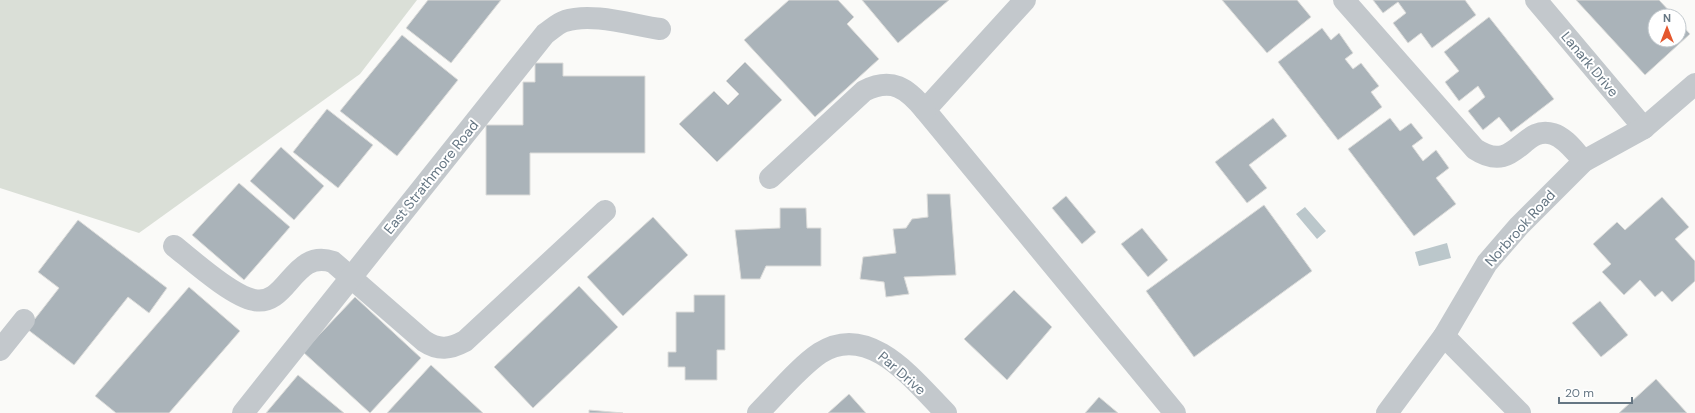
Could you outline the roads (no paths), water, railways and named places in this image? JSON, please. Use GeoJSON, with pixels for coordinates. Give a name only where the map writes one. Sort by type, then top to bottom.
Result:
{"type":"FeatureCollection","features":[{"type":"Feature","properties":{"kind":"street"},"geometry":{"type":"LineString","coordinates":[[925,110],[1025,0]]}},
{"type":"Feature","properties":{"kind":"street"},"geometry":{"type":"LineString","coordinates":[[1344,0],[1475,149],[1485,156],[1496,158],[1506,156],[1539,133],[1553,133],[1563,139],[1584,161]]}},
{"type":"Feature","properties":{"kind":"street","name":"Lanark Drive"},"geometry":{"type":"LineString","coordinates":[[1536,0],[1644,128]]}},
{"type":"Feature","properties":{"kind":"street","name":"East Strathmore Road"},"geometry":{"type":"LineString","coordinates":[[243,413],[545,34],[564,22],[579,18],[596,19],[660,29]]}},
{"type":"Feature","properties":{"kind":"street","name":"Norbrook Road"},"geometry":{"type":"LineString","coordinates":[[1387,413],[1444,336],[1487,263],[1519,226],[1584,161],[1644,128],[1695,84]]}},
{"type":"Feature","properties":{"kind":"street"},"geometry":{"type":"LineString","coordinates":[[770,178],[864,91],[876,85],[888,85],[901,88],[912,94],[1175,413]]}},
{"type":"Feature","properties":{"kind":"street"},"geometry":{"type":"LineString","coordinates":[[174,246],[237,294],[255,301],[269,299],[312,260],[322,259],[333,262],[429,344],[433,347],[444,349],[454,347],[465,341],[605,211]]}},
{"type":"Feature","properties":{"kind":"street"},"geometry":{"type":"LineString","coordinates":[[0,350],[24,320]]}},
{"type":"Feature","properties":{"kind":"street"},"geometry":{"type":"LineString","coordinates":[[1444,336],[1520,413]]}},
{"type":"Feature","properties":{"kind":"street","name":"Par Drive"},"geometry":{"type":"LineString","coordinates":[[758,413],[820,353],[838,346],[856,344],[874,349],[890,359],[946,413]]}}]}
